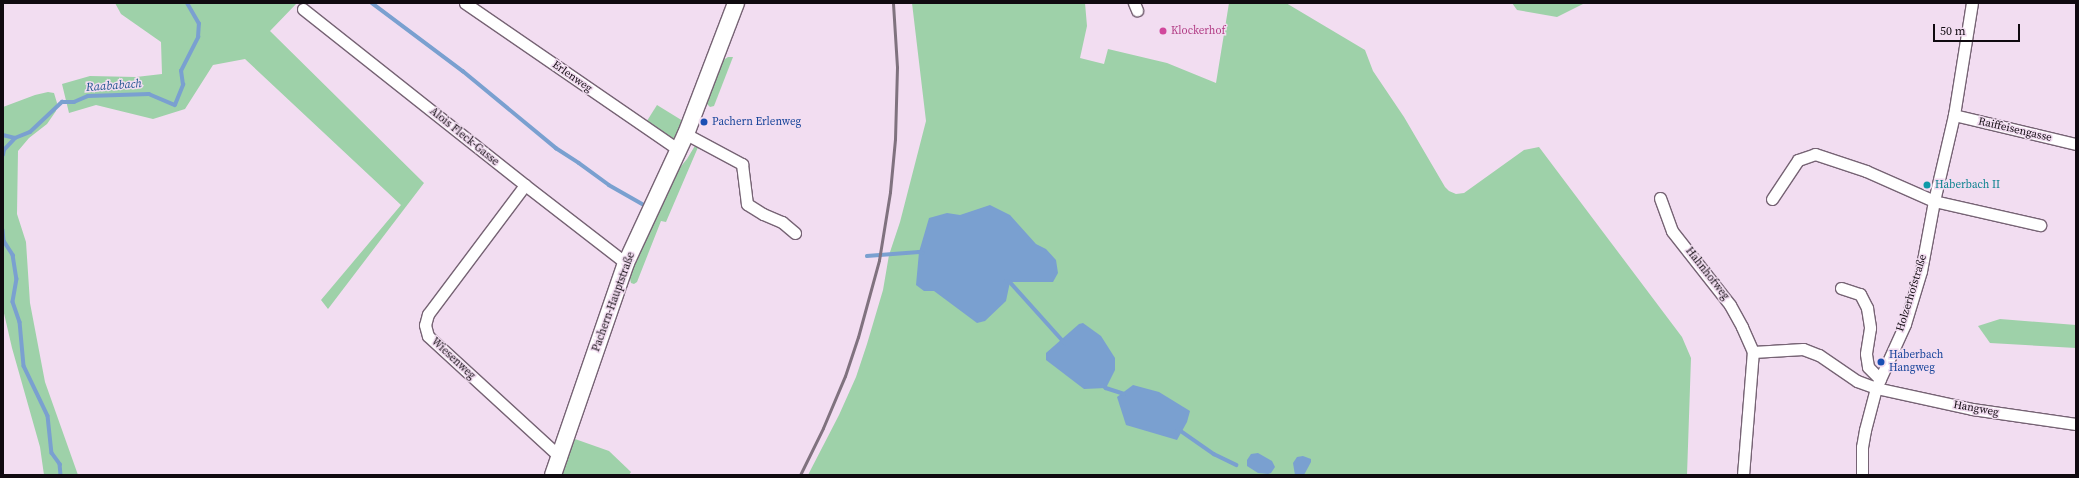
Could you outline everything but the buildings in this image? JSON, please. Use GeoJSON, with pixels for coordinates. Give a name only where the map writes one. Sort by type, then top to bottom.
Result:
{"type":"FeatureCollection","features":[{"type":"Feature","properties":{"kind":"main road","name":"Pachern-Hauptstraße"},"geometry":{"type":"LineString","coordinates":[[554,475],[626,263],[686,134],[736,3]]}},
{"type":"Feature","properties":{"kind":"street","name":"Erlenweg"},"geometry":{"type":"LineString","coordinates":[[466,3],[679,150]]}},
{"type":"Feature","properties":{"kind":"street","name":"Holzerhofstraße"},"geometry":{"type":"LineString","coordinates":[[1862,475],[1862,448],[1865,430],[1878,383],[1905,324],[1921,271],[1934,201],[1954,116],[1972,3]]}},
{"type":"Feature","properties":{"kind":"street","name":"Alois Fleck-Gasse"},"geometry":{"type":"LineString","coordinates":[[303,9],[524,185],[626,263]]}},
{"type":"Feature","properties":{"kind":"street","name":"Raiffeisengasse"},"geometry":{"type":"LineString","coordinates":[[1954,116],[2076,144]]}},
{"type":"Feature","properties":{"kind":"street"},"geometry":{"type":"LineString","coordinates":[[686,134],[742,164],[747,204],[763,214],[782,222],[795,233]]}},
{"type":"Feature","properties":{"kind":"street"},"geometry":{"type":"LineString","coordinates":[[1772,199],[1798,160],[1815,154],[1866,171],[1934,201],[2040,225]]}},
{"type":"Feature","properties":{"kind":"street","name":"Wiesenweg"},"geometry":{"type":"LineString","coordinates":[[524,185],[428,314],[425,325],[428,336],[561,458]]}},
{"type":"Feature","properties":{"kind":"street","name":"Hahnhofweg"},"geometry":{"type":"LineString","coordinates":[[1660,198],[1672,231],[1730,305],[1753,352],[1742,475]]}},
{"type":"Feature","properties":{"kind":"street"},"geometry":{"type":"LineString","coordinates":[[1841,288],[1860,294],[1867,308],[1870,328],[1866,354],[1868,367],[1878,383]]}},
{"type":"Feature","properties":{"kind":"street"},"geometry":{"type":"LineString","coordinates":[[1753,352],[1803,349],[1819,355],[1857,381],[1878,383]]}},
{"type":"Feature","properties":{"kind":"street","name":"Hangweg"},"geometry":{"type":"LineString","coordinates":[[1878,383],[1972,408],[2076,424]]}},
{"type":"Feature","properties":{"kind":"green space"},"geometry":{"type":"Polygon","coordinates":[[[115,3],[297,3],[270,31],[424,183],[328,309],[321,300],[401,205],[245,59],[213,65],[185,109],[153,119],[96,105],[69,113],[62,84],[90,76],[136,77],[162,74],[161,42],[121,14],[115,3]]]}},
{"type":"Feature","properties":{"kind":"green space"},"geometry":{"type":"Polygon","coordinates":[[[912,3],[1085,3],[1087,26],[1080,58],[1104,64],[1108,49],[1167,63],[1216,83],[1229,3],[1286,3],[1365,50],[1373,71],[1404,117],[1445,187],[1449,191],[1456,194],[1464,193],[1524,150],[1539,147],[1682,337],[1691,358],[1687,475],[808,475],[839,415],[856,377],[867,344],[883,290],[889,255],[900,222],[926,121],[912,3]]]}},
{"type":"Feature","properties":{"kind":"green space"},"geometry":{"type":"Polygon","coordinates":[[[1512,3],[1585,3],[1557,17],[1517,10],[1512,3]]]}},
{"type":"Feature","properties":{"kind":"green space"},"geometry":{"type":"Polygon","coordinates":[[[728,57],[733,57],[714,106],[710,107],[707,104],[707,99],[722,61],[728,57]]]}},
{"type":"Feature","properties":{"kind":"green space"},"geometry":{"type":"Polygon","coordinates":[[[48,92],[54,93],[57,103],[56,111],[47,124],[29,138],[18,151],[17,214],[26,242],[30,303],[45,382],[78,475],[44,475],[40,447],[12,348],[3,309],[3,107],[35,95],[48,92]]]}},
{"type":"Feature","properties":{"kind":"green space"},"geometry":{"type":"Polygon","coordinates":[[[657,105],[683,121],[673,140],[645,124],[657,105]]]}},
{"type":"Feature","properties":{"kind":"green space"},"geometry":{"type":"Polygon","coordinates":[[[696,144],[699,145],[666,222],[661,221],[637,282],[634,284],[631,283],[630,279],[639,249],[668,182],[687,159],[696,144]]]}},
{"type":"Feature","properties":{"kind":"green space"},"geometry":{"type":"Polygon","coordinates":[[[2000,319],[2076,325],[2076,348],[1990,343],[1978,326],[2000,319]]]}},
{"type":"Feature","properties":{"kind":"green space"},"geometry":{"type":"Polygon","coordinates":[[[575,439],[609,451],[631,472],[629,475],[561,475],[575,439]]]}},
{"type":"Feature","properties":{"kind":"water"},"geometry":{"type":"Polygon","coordinates":[[[990,205],[1010,215],[1036,244],[1046,249],[1056,260],[1058,273],[1053,282],[1010,282],[1006,301],[985,321],[977,323],[934,291],[924,291],[916,285],[919,252],[929,218],[947,213],[960,215],[990,205]]]}},
{"type":"Feature","properties":{"kind":"water"},"geometry":{"type":"Polygon","coordinates":[[[1083,323],[1101,336],[1115,358],[1115,370],[1106,388],[1084,389],[1046,360],[1046,353],[1079,324],[1083,323]]]}},
{"type":"Feature","properties":{"kind":"water"},"geometry":{"type":"Polygon","coordinates":[[[1133,385],[1159,392],[1190,411],[1187,422],[1177,440],[1126,425],[1117,397],[1133,385]]]}},
{"type":"Feature","properties":{"kind":"water"},"geometry":{"type":"Polygon","coordinates":[[[1258,453],[1272,461],[1275,467],[1271,473],[1258,473],[1247,466],[1247,460],[1251,454],[1258,453]]]}},
{"type":"Feature","properties":{"kind":"water"},"geometry":{"type":"Polygon","coordinates":[[[1303,456],[1311,459],[1311,462],[1304,475],[1295,475],[1293,463],[1297,457],[1303,456]]]}},
{"type":"Feature","properties":{"kind":"waterway","name":"Raababach"},"geometry":{"type":"LineString","coordinates":[[3,135],[15,138],[30,132],[62,102],[74,102],[88,96],[149,94],[175,105],[183,85],[181,71],[198,37],[199,24],[187,3]]}},
{"type":"Feature","properties":{"kind":"waterway"},"geometry":{"type":"LineString","coordinates":[[372,3],[463,71],[556,148],[609,185],[644,205]]}},
{"type":"Feature","properties":{"kind":"waterway"},"geometry":{"type":"LineString","coordinates":[[3,155],[4,150],[15,138]]}},
{"type":"Feature","properties":{"kind":"waterway"},"geometry":{"type":"LineString","coordinates":[[3,230],[4,241],[13,255],[17,279],[13,302],[20,322],[24,366],[48,416],[52,453],[60,464],[61,475]]}},
{"type":"Feature","properties":{"kind":"waterway"},"geometry":{"type":"LineString","coordinates":[[867,256],[919,252],[923,253]]}},
{"type":"Feature","properties":{"kind":"waterway"},"geometry":{"type":"LineString","coordinates":[[1006,281],[1010,282],[1065,343]]}},
{"type":"Feature","properties":{"kind":"waterway"},"geometry":{"type":"LineString","coordinates":[[1103,385],[1106,388],[1124,394]]}},
{"type":"Feature","properties":{"kind":"waterway"},"geometry":{"type":"LineString","coordinates":[[1178,429],[1214,454],[1237,465]]}},
{"type":"Feature","properties":{"kind":"railway"},"geometry":{"type":"LineString","coordinates":[[800,475],[823,428],[845,376],[858,337],[879,260],[890,192],[895,139],[897,67],[893,3]]}},
{"type":"Feature","properties":{"kind":"place","name":"Klockerhof"},"geometry":{"type":"Point","coordinates":[1163,31]}},
{"type":"Feature","properties":{"kind":"place","name":"Pachern Erlenweg"},"geometry":{"type":"Point","coordinates":[704,122]}},
{"type":"Feature","properties":{"kind":"place","name":"Haberbach II"},"geometry":{"type":"Point","coordinates":[1927,185]}},
{"type":"Feature","properties":{"kind":"place","name":"Haberbach Hangweg"},"geometry":{"type":"Point","coordinates":[1881,362]}}]}
